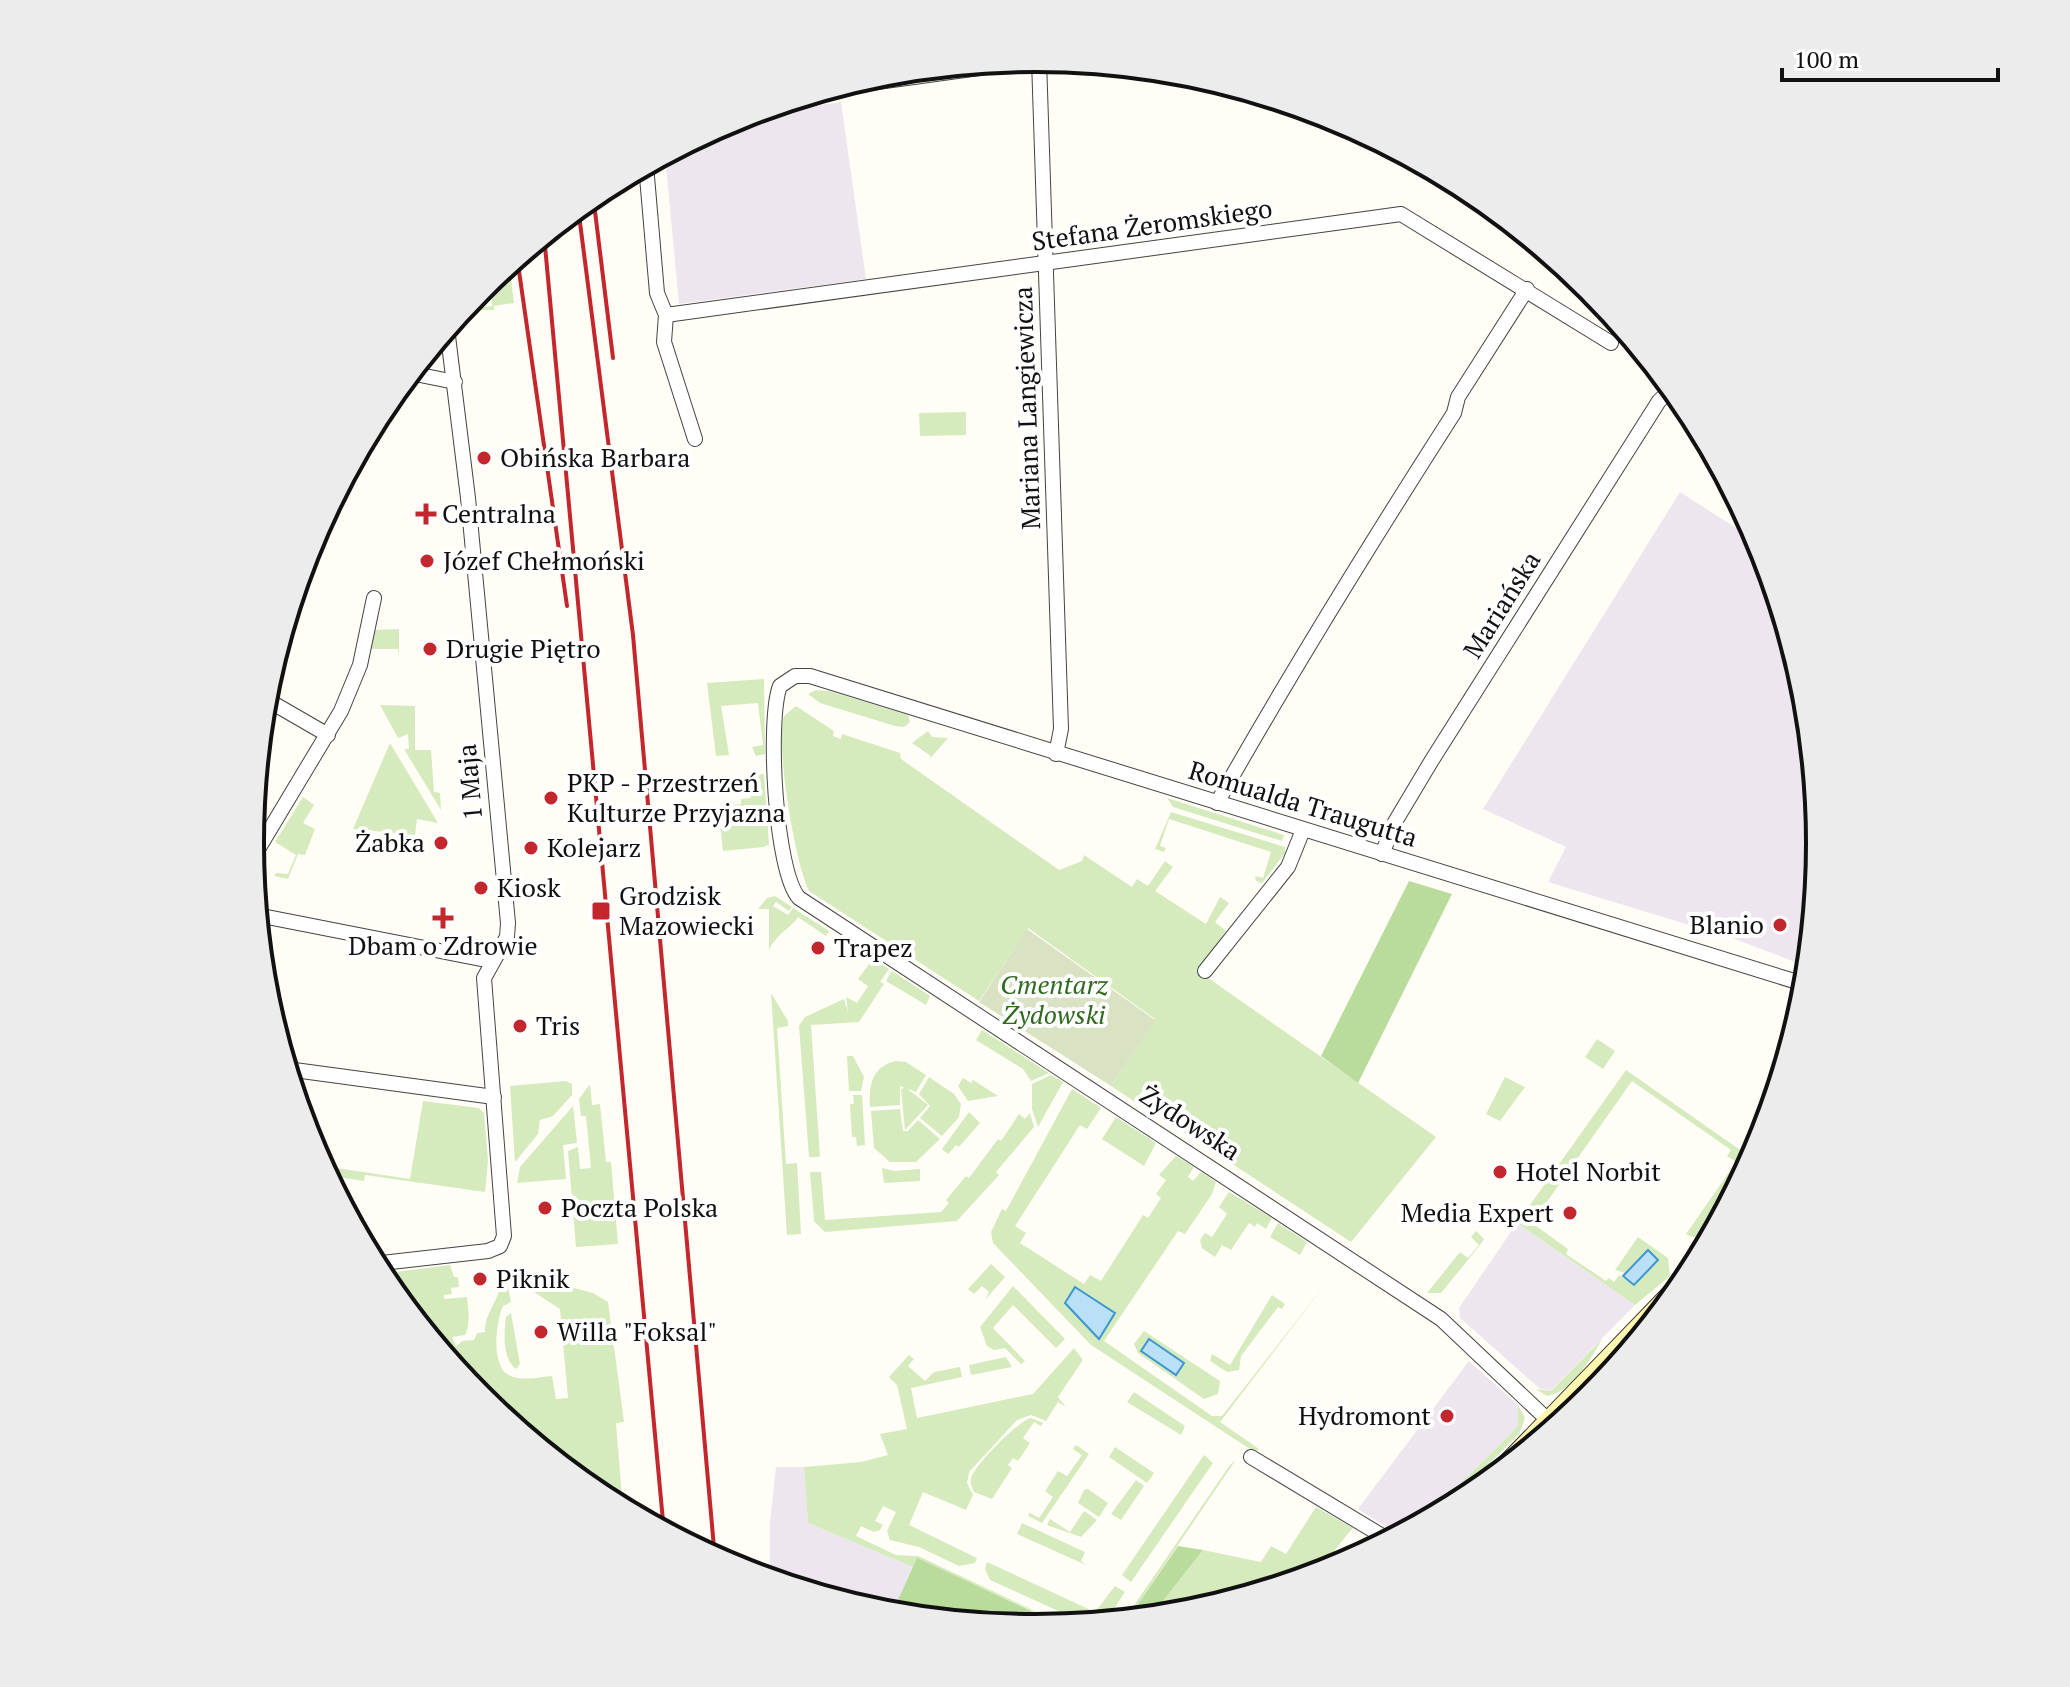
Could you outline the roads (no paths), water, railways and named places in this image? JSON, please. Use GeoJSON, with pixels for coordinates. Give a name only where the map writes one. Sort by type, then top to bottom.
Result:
{"type":"FeatureCollection","features":[{"type":"Feature","properties":{"kind":"street","name":"Mariana Langiewicza"},"geometry":{"type":"LineString","coordinates":[[1042,72],[1061,729],[1056,754]]}},
{"type":"Feature","properties":{"kind":"street"},"geometry":{"type":"LineString","coordinates":[[647,176],[657,293],[666,315],[664,342],[695,439]]}},
{"type":"Feature","properties":{"kind":"street","name":"Stefana Żeromskiego"},"geometry":{"type":"LineString","coordinates":[[666,315],[1401,214],[1611,343]]}},
{"type":"Feature","properties":{"kind":"street"},"geometry":{"type":"LineString","coordinates":[[1217,803],[1265,724],[1292,670],[1454,413],[1458,397],[1527,289]]}},
{"type":"Feature","properties":{"kind":"street","name":"1 Maja"},"geometry":{"type":"LineString","coordinates":[[388,1262],[492,1250],[502,1242],[504,1225],[484,978],[507,937],[508,923],[449,342]]}},
{"type":"Feature","properties":{"kind":"street"},"geometry":{"type":"LineString","coordinates":[[422,375],[455,382]]}},
{"type":"Feature","properties":{"kind":"street","name":"Mariańska"},"geometry":{"type":"LineString","coordinates":[[1382,854],[1395,822],[1440,747],[1663,397]]}},
{"type":"Feature","properties":{"kind":"street"},"geometry":{"type":"LineString","coordinates":[[264,840],[328,735],[355,681],[374,598]]}},
{"type":"Feature","properties":{"kind":"street","name":"Romualda Traugutta"},"geometry":{"type":"LineString","coordinates":[[790,885],[780,835],[772,733],[774,701],[786,680],[795,676],[810,676],[1794,981]]}},
{"type":"Feature","properties":{"kind":"street"},"geometry":{"type":"LineString","coordinates":[[276,705],[328,735]]}},
{"type":"Feature","properties":{"kind":"street"},"geometry":{"type":"LineString","coordinates":[[1205,971],[1288,867],[1303,830]]}},
{"type":"Feature","properties":{"kind":"street","name":"Żydowska"},"geometry":{"type":"LineString","coordinates":[[790,885],[799,898],[1441,1319],[1548,1420]]}},
{"type":"Feature","properties":{"kind":"street"},"geometry":{"type":"LineString","coordinates":[[267,917],[491,961]]}},
{"type":"Feature","properties":{"kind":"street"},"geometry":{"type":"LineString","coordinates":[[298,1070],[494,1097]]}},
{"type":"Feature","properties":{"kind":"street"},"geometry":{"type":"LineString","coordinates":[[1568,1401],[1602,1366]]}},
{"type":"Feature","properties":{"kind":"street"},"geometry":{"type":"LineString","coordinates":[[1251,1457],[1379,1534]]}},
{"type":"Feature","properties":{"kind":"water"},"geometry":{"type":"Polygon","coordinates":[[[1648,1250],[1658,1260],[1634,1285],[1623,1276],[1648,1250]]]}},
{"type":"Feature","properties":{"kind":"water"},"geometry":{"type":"Polygon","coordinates":[[[1075,1287],[1115,1313],[1099,1339],[1065,1303],[1075,1287]]]}},
{"type":"Feature","properties":{"kind":"water"},"geometry":{"type":"Polygon","coordinates":[[[1149,1339],[1184,1363],[1176,1375],[1141,1351],[1149,1339]]]}},
{"type":"Feature","properties":{"kind":"railway"},"geometry":{"type":"LineString","coordinates":[[595,210],[613,358]]}},
{"type":"Feature","properties":{"kind":"railway"},"geometry":{"type":"LineString","coordinates":[[580,221],[633,635],[714,1544]]}},
{"type":"Feature","properties":{"kind":"railway"},"geometry":{"type":"LineString","coordinates":[[545,247],[663,1519]]}},
{"type":"Feature","properties":{"kind":"railway"},"geometry":{"type":"LineString","coordinates":[[519,270],[567,606]]}},
{"type":"Feature","properties":{"kind":"place","name":"Obińska Barbara"},"geometry":{"type":"Point","coordinates":[484,458]}},
{"type":"Feature","properties":{"kind":"place","name":"Centralna"},"geometry":{"type":"Point","coordinates":[426,514]}},
{"type":"Feature","properties":{"kind":"place","name":"Józef Chełmoński"},"geometry":{"type":"Point","coordinates":[427,561]}},
{"type":"Feature","properties":{"kind":"place","name":"Drugie Piętro"},"geometry":{"type":"Point","coordinates":[430,649]}},
{"type":"Feature","properties":{"kind":"place","name":"PKP - Przestrzeń Kulturze Przyjazna"},"geometry":{"type":"Point","coordinates":[551,798]}},
{"type":"Feature","properties":{"kind":"place","name":"Żabka"},"geometry":{"type":"Point","coordinates":[441,843]}},
{"type":"Feature","properties":{"kind":"place","name":"Kolejarz"},"geometry":{"type":"Point","coordinates":[531,848]}},
{"type":"Feature","properties":{"kind":"place","name":"Kiosk"},"geometry":{"type":"Point","coordinates":[481,888]}},
{"type":"Feature","properties":{"kind":"place","name":"Grodzisk Mazowiecki"},"geometry":{"type":"Point","coordinates":[601,911]}},
{"type":"Feature","properties":{"kind":"place","name":"Dbam o Zdrowie"},"geometry":{"type":"Point","coordinates":[443,918]}},
{"type":"Feature","properties":{"kind":"place","name":"Blanio"},"geometry":{"type":"Point","coordinates":[1780,925]}},
{"type":"Feature","properties":{"kind":"place","name":"Trapez"},"geometry":{"type":"Point","coordinates":[818,948]}},
{"type":"Feature","properties":{"kind":"place","name":"Tris"},"geometry":{"type":"Point","coordinates":[520,1026]}},
{"type":"Feature","properties":{"kind":"place","name":"Hotel Norbit"},"geometry":{"type":"Point","coordinates":[1500,1172]}},
{"type":"Feature","properties":{"kind":"place","name":"Poczta Polska"},"geometry":{"type":"Point","coordinates":[545,1208]}},
{"type":"Feature","properties":{"kind":"place","name":"Media Expert"},"geometry":{"type":"Point","coordinates":[1570,1213]}},
{"type":"Feature","properties":{"kind":"place","name":"Piknik"},"geometry":{"type":"Point","coordinates":[480,1279]}},
{"type":"Feature","properties":{"kind":"place","name":"Willa \"Foksal\""},"geometry":{"type":"Point","coordinates":[541,1332]}},
{"type":"Feature","properties":{"kind":"place","name":"Hydromont"},"geometry":{"type":"Point","coordinates":[1447,1416]}},
{"type":"Feature","properties":{"kind":"park label","name":"Cmentarz Żydowski"},"geometry":{"type":"Point","coordinates":[1054,1000]}}]}
